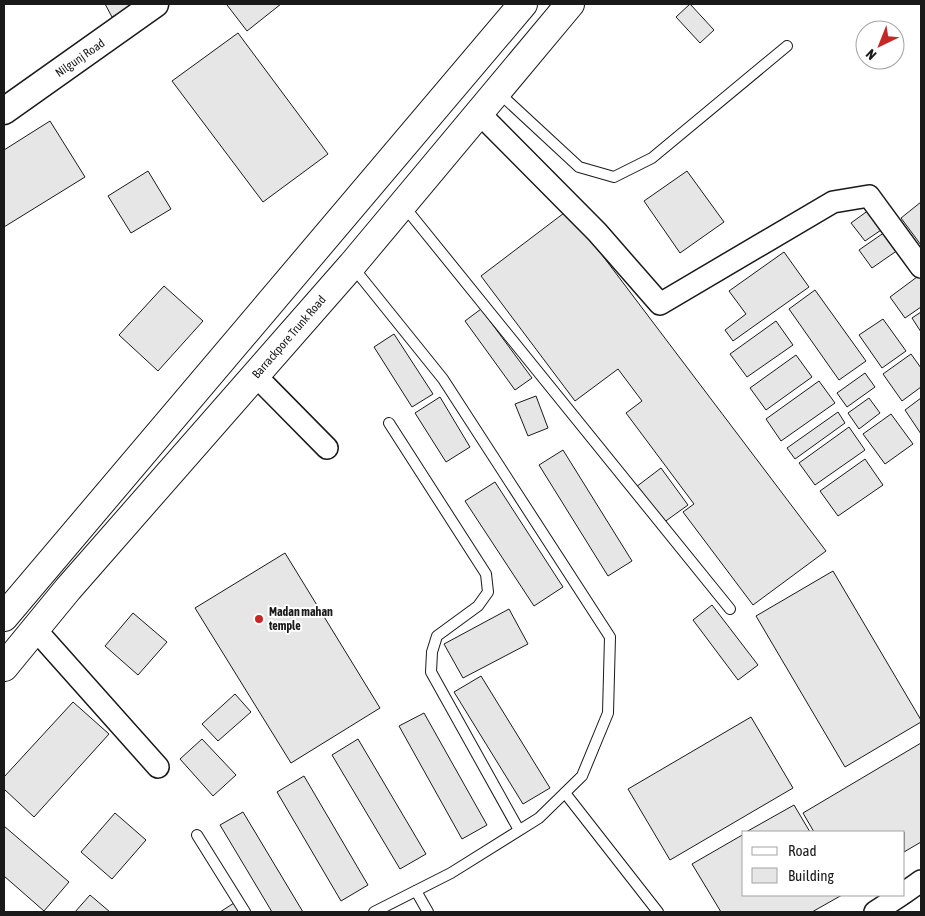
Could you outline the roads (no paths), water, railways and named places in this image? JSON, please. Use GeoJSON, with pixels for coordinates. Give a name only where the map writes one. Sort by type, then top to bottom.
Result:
{"type":"FeatureCollection","features":[{"type":"Feature","properties":{"kind":"main road"},"geometry":{"type":"LineString","coordinates":[[4,617],[523,4]]}},
{"type":"Feature","properties":{"kind":"main road","name":"Barrackpore Trunk Road"},"geometry":{"type":"LineString","coordinates":[[4,667],[74,582],[352,265],[570,4]]}},
{"type":"Feature","properties":{"kind":"street","name":"Nilgunj Road"},"geometry":{"type":"LineString","coordinates":[[4,111],[156,4]]}},
{"type":"Feature","properties":{"kind":"street"},"geometry":{"type":"LineString","coordinates":[[479,113],[597,232],[660,304],[833,202],[869,196],[921,267]]}},
{"type":"Feature","properties":{"kind":"street"},"geometry":{"type":"LineString","coordinates":[[255,376],[327,448]]}},
{"type":"Feature","properties":{"kind":"street"},"geometry":{"type":"LineString","coordinates":[[35,629],[158,767]]}},
{"type":"Feature","properties":{"kind":"street"},"geometry":{"type":"LineString","coordinates":[[905,892],[921,881]]}},
{"type":"Feature","properties":{"kind":"street"},"geometry":{"type":"LineString","coordinates":[[874,912],[899,896]]}},
{"type":"Feature","properties":{"kind":"lane"},"geometry":{"type":"LineString","coordinates":[[497,91],[579,166],[614,176],[652,158],[787,46]]}},
{"type":"Feature","properties":{"kind":"lane"},"geometry":{"type":"LineString","coordinates":[[402,205],[730,609]]}},
{"type":"Feature","properties":{"kind":"lane"},"geometry":{"type":"LineString","coordinates":[[352,265],[443,379],[610,637],[608,713],[582,776],[539,818],[451,873],[374,912]]}},
{"type":"Feature","properties":{"kind":"lane"},"geometry":{"type":"LineString","coordinates":[[389,423],[486,574],[488,592],[478,606],[437,636],[432,652],[431,672],[519,830]]}},
{"type":"Feature","properties":{"kind":"lane"},"geometry":{"type":"LineString","coordinates":[[565,793],[658,912]]}},
{"type":"Feature","properties":{"kind":"lane"},"geometry":{"type":"LineString","coordinates":[[198,835],[245,912]]}},
{"type":"Feature","properties":{"kind":"lane"},"geometry":{"type":"LineString","coordinates":[[416,891],[428,912]]}},
{"type":"Feature","properties":{"kind":"place","name":"Madan mahan temple"},"geometry":{"type":"Point","coordinates":[259,619]}}]}
